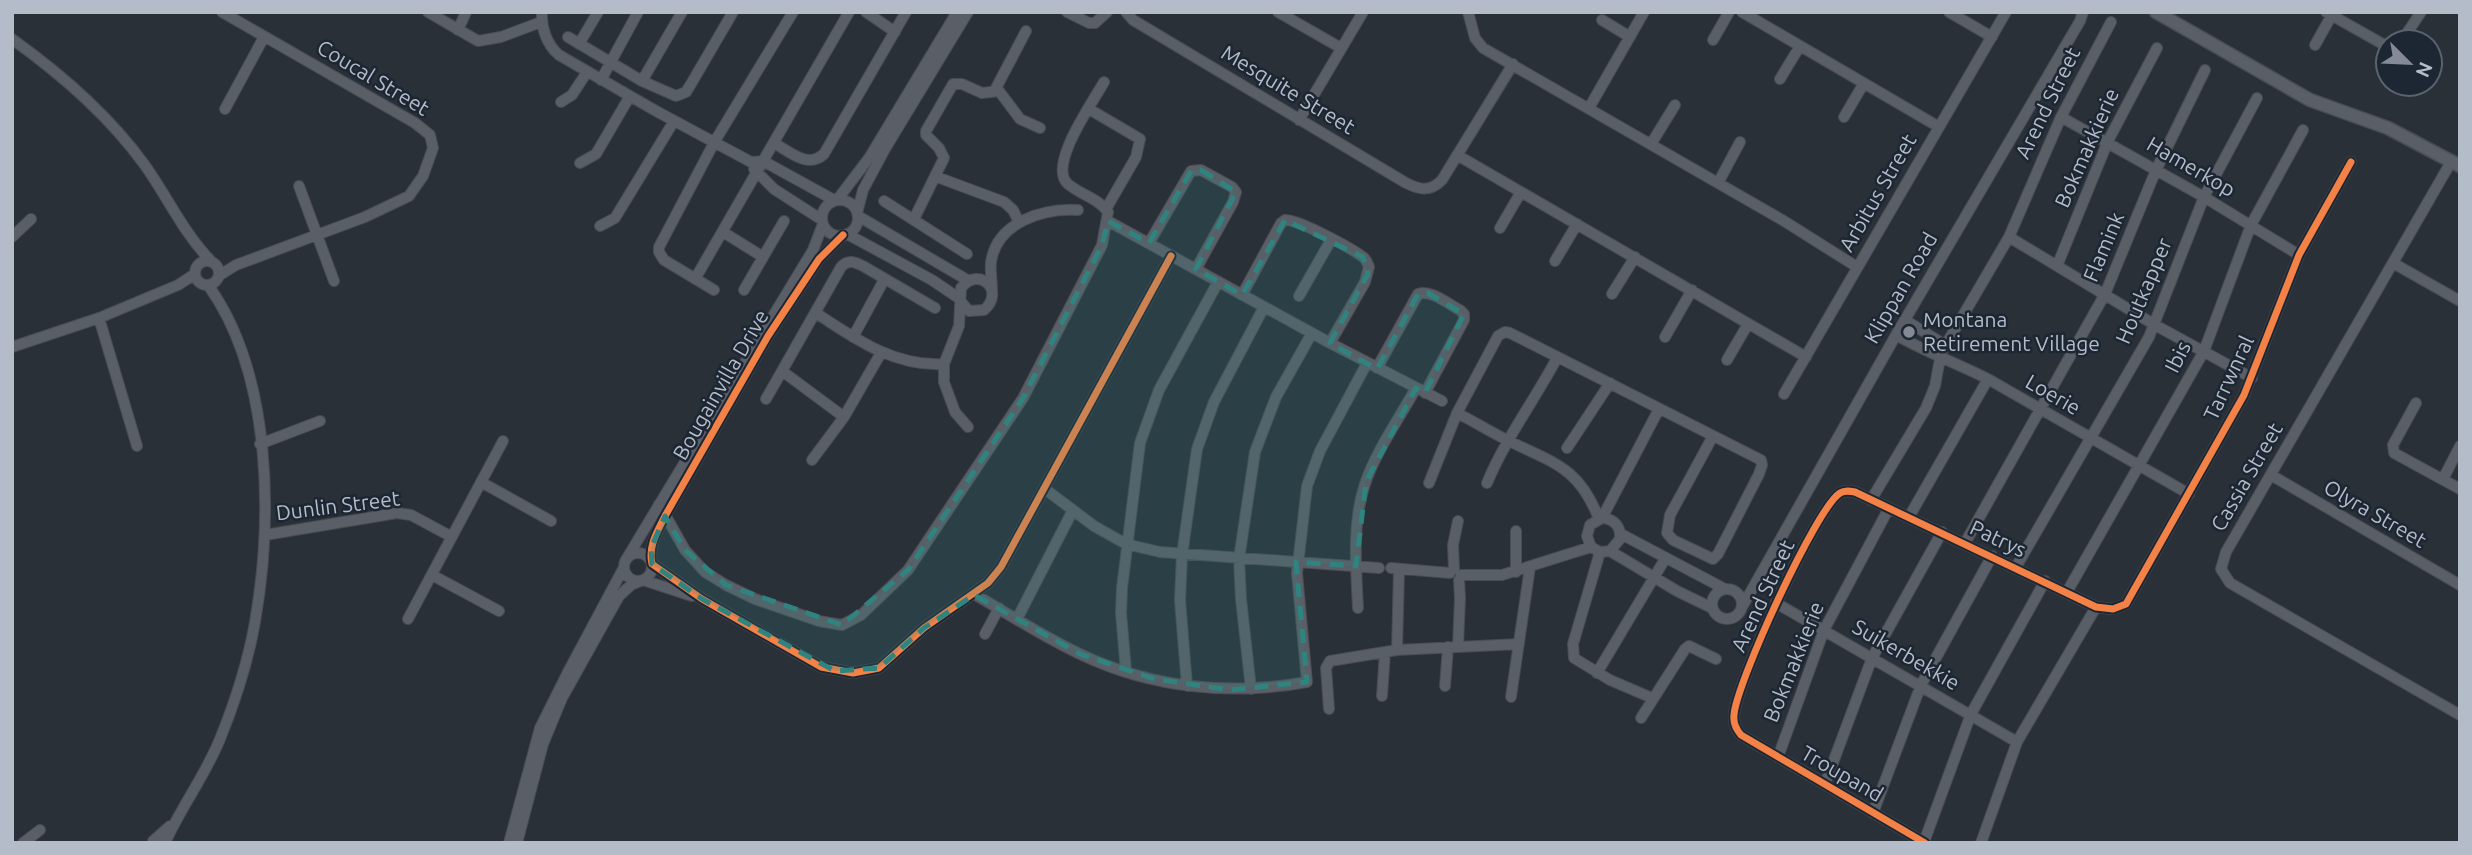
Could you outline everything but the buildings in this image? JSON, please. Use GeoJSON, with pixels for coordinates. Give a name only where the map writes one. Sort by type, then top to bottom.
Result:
{"type":"FeatureCollection","features":[{"type":"Feature","properties":{"kind":"street","name":"Coucal Street"},"geometry":{"type":"LineString","coordinates":[[12,347],[99,317],[178,285],[212,281],[236,265],[365,217],[408,197],[416,188],[432,154],[432,141],[424,129],[222,12]]}},
{"type":"Feature","properties":{"kind":"street"},"geometry":{"type":"LineString","coordinates":[[428,12],[478,41],[501,37],[529,27],[541,17],[553,50],[587,72],[751,162],[763,161],[836,200],[848,201],[858,214],[972,280],[985,281],[992,290]]}},
{"type":"Feature","properties":{"kind":"street"},"geometry":{"type":"LineString","coordinates":[[457,30],[466,12]]}},
{"type":"Feature","properties":{"kind":"street"},"geometry":{"type":"LineString","coordinates":[[579,44],[598,12]]}},
{"type":"Feature","properties":{"kind":"street"},"geometry":{"type":"LineString","coordinates":[[601,80],[638,12]]}},
{"type":"Feature","properties":{"kind":"street"},"geometry":{"type":"LineString","coordinates":[[642,81],[682,12]]}},
{"type":"Feature","properties":{"kind":"street"},"geometry":{"type":"LineString","coordinates":[[568,37],[642,81],[670,94],[681,95],[686,92],[733,12]]}},
{"type":"Feature","properties":{"kind":"street"},"geometry":{"type":"LineString","coordinates":[[714,290],[664,260],[659,247],[715,141],[793,12]]}},
{"type":"Feature","properties":{"kind":"street"},"geometry":{"type":"LineString","coordinates":[[695,279],[849,12]]}},
{"type":"Feature","properties":{"kind":"street"},"geometry":{"type":"LineString","coordinates":[[866,12],[894,32]]}},
{"type":"Feature","properties":{"kind":"street"},"geometry":{"type":"LineString","coordinates":[[774,143],[808,161],[819,159],[906,12]]}},
{"type":"Feature","properties":{"kind":"street","name":"Bougainvilla Drive"},"geometry":{"type":"LineString","coordinates":[[517,843],[540,728],[624,569],[627,558],[813,250],[826,206],[836,200],[869,158],[957,12]]}},
{"type":"Feature","properties":{"kind":"street","name":"Bougainvilla Drive"},"geometry":{"type":"LineString","coordinates":[[509,843],[533,766],[577,668],[619,596],[650,574],[651,548],[665,516],[768,336],[819,259],[855,227],[860,200],[871,174],[968,12]]}},
{"type":"Feature","properties":{"kind":"street"},"geometry":{"type":"LineString","coordinates":[[1068,12],[1088,23],[1096,23],[1107,12]]}},
{"type":"Feature","properties":{"kind":"street","name":"Mesquite Street"},"geometry":{"type":"LineString","coordinates":[[1126,12],[1133,20],[1417,188],[1425,190],[1435,187],[1457,155]]}},
{"type":"Feature","properties":{"kind":"street"},"geometry":{"type":"LineString","coordinates":[[1299,120],[1363,12]]}},
{"type":"Feature","properties":{"kind":"street"},"geometry":{"type":"LineString","coordinates":[[1468,12],[1478,43],[1857,267]]}},
{"type":"Feature","properties":{"kind":"street"},"geometry":{"type":"LineString","coordinates":[[1589,108],[1644,12]]}},
{"type":"Feature","properties":{"kind":"street"},"geometry":{"type":"LineString","coordinates":[[1713,40],[1729,12]]}},
{"type":"Feature","properties":{"kind":"street"},"geometry":{"type":"LineString","coordinates":[[1742,12],[1939,127]]}},
{"type":"Feature","properties":{"kind":"street"},"geometry":{"type":"LineString","coordinates":[[1949,12],[1992,37]]}},
{"type":"Feature","properties":{"kind":"street","name":"Arbitus Street"},"geometry":{"type":"LineString","coordinates":[[1784,394],[2006,12]]}},
{"type":"Feature","properties":{"kind":"street","name":"Klippan Road"},"geometry":{"type":"LineString","coordinates":[[1742,607],[2081,17],[2091,12]]}},
{"type":"Feature","properties":{"kind":"street"},"geometry":{"type":"LineString","coordinates":[[2156,12],[2305,98],[2388,128],[2456,164]]}},
{"type":"Feature","properties":{"kind":"street"},"geometry":{"type":"LineString","coordinates":[[2410,28],[2421,12]]}},
{"type":"Feature","properties":{"kind":"street"},"geometry":{"type":"LineString","coordinates":[[1280,13],[1341,48]]}},
{"type":"Feature","properties":{"kind":"street"},"geometry":{"type":"LineString","coordinates":[[2315,45],[2330,13],[2374,39]]}},
{"type":"Feature","properties":{"kind":"street"},"geometry":{"type":"LineString","coordinates":[[1601,20],[1630,37]]}},
{"type":"Feature","properties":{"kind":"street","name":"Arend Street"},"geometry":{"type":"LineString","coordinates":[[1871,500],[1926,408],[1938,378],[1940,357],[1945,345],[2009,237],[2061,117],[2111,22]]}},
{"type":"Feature","properties":{"kind":"street"},"geometry":{"type":"LineString","coordinates":[[995,90],[1027,31]]}},
{"type":"Feature","properties":{"kind":"street"},"geometry":{"type":"LineString","coordinates":[[225,110],[264,37]]}},
{"type":"Feature","properties":{"kind":"street"},"geometry":{"type":"LineString","coordinates":[[12,39],[58,74],[115,128],[143,163],[192,242],[213,262],[212,281],[236,335],[248,374],[260,444],[265,535],[255,621],[246,666],[220,740],[165,843]]}},
{"type":"Feature","properties":{"kind":"street"},"geometry":{"type":"LineString","coordinates":[[1780,79],[1800,46]]}},
{"type":"Feature","properties":{"kind":"street","name":"Bokmakkierie"},"geometry":{"type":"LineString","coordinates":[[2057,266],[2108,141],[2157,48]]}},
{"type":"Feature","properties":{"kind":"street"},"geometry":{"type":"LineString","coordinates":[[1513,64],[1457,155],[1806,357]]}},
{"type":"Feature","properties":{"kind":"street","name":"Flamink"},"geometry":{"type":"LineString","coordinates":[[1965,543],[2105,294],[2156,170],[2205,70]]}},
{"type":"Feature","properties":{"kind":"street"},"geometry":{"type":"LineString","coordinates":[[561,102],[572,95],[587,72]]}},
{"type":"Feature","properties":{"kind":"street"},"geometry":{"type":"LineString","coordinates":[[659,505],[685,550],[705,572],[726,585],[819,621],[842,625],[861,615],[875,602],[908,570],[1023,398],[1102,245],[1108,221],[1105,209],[1091,197],[1069,185],[1061,173],[1062,161],[1068,147],[1104,82]]}},
{"type":"Feature","properties":{"kind":"street"},"geometry":{"type":"LineString","coordinates":[[914,219],[937,177],[944,158],[939,148],[926,135],[926,131],[950,88],[957,83],[982,93],[995,90],[1003,94],[1020,119],[1040,128]]}},
{"type":"Feature","properties":{"kind":"street"},"geometry":{"type":"LineString","coordinates":[[1844,117],[1864,83]]}},
{"type":"Feature","properties":{"kind":"street"},"geometry":{"type":"LineString","coordinates":[[580,163],[596,155],[629,96]]}},
{"type":"Feature","properties":{"kind":"street","name":"Houtkapper"},"geometry":{"type":"LineString","coordinates":[[2016,567],[2155,325],[2204,197],[2257,98]]}},
{"type":"Feature","properties":{"kind":"street"},"geometry":{"type":"LineString","coordinates":[[1651,144],[1675,105]]}},
{"type":"Feature","properties":{"kind":"street"},"geometry":{"type":"LineString","coordinates":[[1090,108],[1140,139],[1136,157],[1105,209]]}},
{"type":"Feature","properties":{"kind":"street","name":"Hamerkop"},"geometry":{"type":"LineString","coordinates":[[2061,117],[2108,141],[2299,255]]}},
{"type":"Feature","properties":{"kind":"street"},"geometry":{"type":"LineString","coordinates":[[600,226],[615,218],[674,121]]}},
{"type":"Feature","properties":{"kind":"street","name":"Ibis"},"geometry":{"type":"LineString","coordinates":[[2067,592],[2204,351],[2251,225],[2303,130]]}},
{"type":"Feature","properties":{"kind":"street"},"geometry":{"type":"LineString","coordinates":[[1718,183],[1740,142]]}},
{"type":"Feature","properties":{"kind":"street"},"geometry":{"type":"LineString","coordinates":[[751,162],[756,173],[822,222],[833,235],[845,235],[932,280],[961,301],[969,311],[979,312]]}},
{"type":"Feature","properties":{"kind":"street","name":"Tarrwnral"},"geometry":{"type":"LineString","coordinates":[[2096,607],[2113,609],[2126,604],[2252,378],[2299,255],[2351,162]]}},
{"type":"Feature","properties":{"kind":"street","name":"Cassia Street"},"geometry":{"type":"LineString","coordinates":[[2456,164],[2393,263],[2226,552],[2221,569],[2226,580],[2459,713]]}},
{"type":"Feature","properties":{"kind":"street"},"geometry":{"type":"LineString","coordinates":[[1149,243],[1191,171],[1201,170],[1233,187],[1236,192],[1233,202],[1196,269]]}},
{"type":"Feature","properties":{"kind":"street"},"geometry":{"type":"LineString","coordinates":[[937,177],[1004,202],[1020,222]]}},
{"type":"Feature","properties":{"kind":"street"},"geometry":{"type":"LineString","coordinates":[[299,186],[334,281]]}},
{"type":"Feature","properties":{"kind":"street"},"geometry":{"type":"LineString","coordinates":[[1500,228],[1521,192]]}},
{"type":"Feature","properties":{"kind":"street"},"geometry":{"type":"LineString","coordinates":[[884,201],[967,254]]}},
{"type":"Feature","properties":{"kind":"street"},"geometry":{"type":"LineString","coordinates":[[968,427],[955,412],[946,392],[944,364],[959,326],[961,288],[991,262],[1000,241],[1020,222],[1046,211],[1079,209]]}},
{"type":"Feature","properties":{"kind":"street"},"geometry":{"type":"LineString","coordinates":[[12,237],[31,219]]}},
{"type":"Feature","properties":{"kind":"street"},"geometry":{"type":"LineString","coordinates":[[1242,295],[1280,223],[1285,220],[1298,221],[1363,257],[1369,267],[1365,282],[1330,343]]}},
{"type":"Feature","properties":{"kind":"street"},"geometry":{"type":"LineString","coordinates":[[744,290],[784,221]]}},
{"type":"Feature","properties":{"kind":"street"},"geometry":{"type":"LineString","coordinates":[[1108,221],[1441,401]]}},
{"type":"Feature","properties":{"kind":"street"},"geometry":{"type":"LineString","coordinates":[[1555,261],[1577,224]]}},
{"type":"Feature","properties":{"kind":"street"},"geometry":{"type":"LineString","coordinates":[[723,232],[763,257]]}},
{"type":"Feature","properties":{"kind":"street"},"geometry":{"type":"LineString","coordinates":[[2009,237],[2155,325],[2252,378]]}},
{"type":"Feature","properties":{"kind":"street"},"geometry":{"type":"LineString","coordinates":[[1299,296],[1331,240]]}},
{"type":"Feature","properties":{"kind":"street"},"geometry":{"type":"LineString","coordinates":[[192,242],[196,270],[212,281]]}},
{"type":"Feature","properties":{"kind":"street"},"geometry":{"type":"LineString","coordinates":[[627,558],[643,554],[652,564],[702,599],[821,667],[853,673],[870,672],[879,668],[924,628],[988,583],[1001,567],[1171,256]]}},
{"type":"Feature","properties":{"kind":"street"},"geometry":{"type":"LineString","coordinates":[[1612,294],[1635,257]]}},
{"type":"Feature","properties":{"kind":"street","name":"Coucal Street"},"geometry":{"type":"LineString","coordinates":[[178,285],[196,270],[202,261],[236,265]]}},
{"type":"Feature","properties":{"kind":"street"},"geometry":{"type":"LineString","coordinates":[[766,399],[847,262],[863,266],[934,308]]}},
{"type":"Feature","properties":{"kind":"street"},"geometry":{"type":"LineString","coordinates":[[959,326],[992,302],[991,262]]}},
{"type":"Feature","properties":{"kind":"street"},"geometry":{"type":"LineString","coordinates":[[2393,263],[2460,301]]}},
{"type":"Feature","properties":{"kind":"street"},"geometry":{"type":"LineString","coordinates":[[853,337],[884,280]]}},
{"type":"Feature","properties":{"kind":"street"},"geometry":{"type":"LineString","coordinates":[[1126,671],[1121,613],[1126,544],[1140,443],[1159,390],[1218,282]]}},
{"type":"Feature","properties":{"kind":"street"},"geometry":{"type":"LineString","coordinates":[[1665,337],[1692,290]]}},
{"type":"Feature","properties":{"kind":"street"},"geometry":{"type":"LineString","coordinates":[[1359,608],[1356,566],[1362,495],[1366,482],[1464,320],[1464,314],[1428,293],[1418,294],[1377,368]]}},
{"type":"Feature","properties":{"kind":"street"},"geometry":{"type":"LineString","coordinates":[[1187,686],[1180,600],[1182,555],[1196,449],[1205,423],[1264,307]]}},
{"type":"Feature","properties":{"kind":"street"},"geometry":{"type":"LineString","coordinates":[[816,313],[881,353],[922,364],[944,364]]}},
{"type":"Feature","properties":{"kind":"street"},"geometry":{"type":"LineString","coordinates":[[99,317],[137,446]]}},
{"type":"Feature","properties":{"kind":"street"},"geometry":{"type":"LineString","coordinates":[[1905,320],[1945,345]]}},
{"type":"Feature","properties":{"kind":"street"},"geometry":{"type":"LineString","coordinates":[[1727,360],[1748,324]]}},
{"type":"Feature","properties":{"kind":"street"},"geometry":{"type":"LineString","coordinates":[[1251,690],[1241,599],[1240,559],[1255,452],[1276,397],[1312,333]]}},
{"type":"Feature","properties":{"kind":"street"},"geometry":{"type":"LineString","coordinates":[[1429,483],[1457,413],[1502,333],[1510,333],[1758,458],[1762,465],[1718,554],[1713,559],[1673,540],[1667,533],[1670,515],[1713,436]]}},
{"type":"Feature","properties":{"kind":"street","name":"Loerie"},"geometry":{"type":"LineString","coordinates":[[1896,335],[1928,354],[1988,379],[2189,494]]}},
{"type":"Feature","properties":{"kind":"street"},"geometry":{"type":"LineString","coordinates":[[812,460],[844,417],[881,353]]}},
{"type":"Feature","properties":{"kind":"street"},"geometry":{"type":"LineString","coordinates":[[1487,483],[1506,440],[1557,358]]}},
{"type":"Feature","properties":{"kind":"street"},"geometry":{"type":"LineString","coordinates":[[974,594],[1080,654],[1126,671],[1187,686],[1230,690],[1271,689],[1307,682],[1298,563],[1307,486],[1311,469],[1367,363]]}},
{"type":"Feature","properties":{"kind":"street"},"geometry":{"type":"LineString","coordinates":[[782,371],[844,417]]}},
{"type":"Feature","properties":{"kind":"street"},"geometry":{"type":"LineString","coordinates":[[1909,517],[1988,379]]}},
{"type":"Feature","properties":{"kind":"street"},"geometry":{"type":"LineString","coordinates":[[1567,447],[1610,383]]}},
{"type":"Feature","properties":{"kind":"street"},"geometry":{"type":"LineString","coordinates":[[2416,403],[2393,445],[2393,452],[2460,489]]}},
{"type":"Feature","properties":{"kind":"street"},"geometry":{"type":"LineString","coordinates":[[1457,413],[1506,440],[1542,455],[1569,472],[1586,491],[1601,518],[1615,522],[1621,534],[1723,588],[1738,592],[1742,607],[1737,615],[1728,619],[1718,616],[1712,608],[1600,550],[1587,536],[1590,525],[1601,518],[1659,409]]}},
{"type":"Feature","properties":{"kind":"street"},"geometry":{"type":"LineString","coordinates":[[260,444],[320,421]]}},
{"type":"Feature","properties":{"kind":"street"},"geometry":{"type":"LineString","coordinates":[[408,619],[503,441]]}},
{"type":"Feature","properties":{"kind":"street"},"geometry":{"type":"LineString","coordinates":[[2443,479],[2460,446]]}},
{"type":"Feature","properties":{"kind":"street","name":"Olyra Street"},"geometry":{"type":"LineString","coordinates":[[2271,475],[2460,584]]}},
{"type":"Feature","properties":{"kind":"street"},"geometry":{"type":"LineString","coordinates":[[481,482],[551,522]]}},
{"type":"Feature","properties":{"kind":"street"},"geometry":{"type":"LineString","coordinates":[[1045,489],[1094,526],[1126,544],[1182,555],[1379,568]]}},
{"type":"Feature","properties":{"kind":"street","name":"Arend Street"},"geometry":{"type":"LineString","coordinates":[[1741,735],[1734,721],[1736,702],[1776,603],[1832,500],[1845,491],[1855,492]]}},
{"type":"Feature","properties":{"kind":"street","name":"Patrys"},"geometry":{"type":"LineString","coordinates":[[1855,492],[2096,607]]}},
{"type":"Feature","properties":{"kind":"street","name":"Bokmakkierie"},"geometry":{"type":"LineString","coordinates":[[1778,757],[1824,630],[1889,508]]}},
{"type":"Feature","properties":{"kind":"street"},"geometry":{"type":"LineString","coordinates":[[1017,619],[1073,510]]}},
{"type":"Feature","properties":{"kind":"street","name":"Dunlin Street"},"geometry":{"type":"LineString","coordinates":[[265,535],[397,513],[411,515],[452,537]]}},
{"type":"Feature","properties":{"kind":"street"},"geometry":{"type":"LineString","coordinates":[[1445,686],[1460,598],[1453,545],[1458,521]]}},
{"type":"Feature","properties":{"kind":"street"},"geometry":{"type":"LineString","coordinates":[[1516,531],[1516,572]]}},
{"type":"Feature","properties":{"kind":"street"},"geometry":{"type":"LineString","coordinates":[[1825,784],[1871,658],[1942,532]]}},
{"type":"Feature","properties":{"kind":"street"},"geometry":{"type":"LineString","coordinates":[[1397,650],[1395,569],[1502,575],[1618,544],[1621,534]]}},
{"type":"Feature","properties":{"kind":"street"},"geometry":{"type":"LineString","coordinates":[[1600,550],[1572,651],[1574,658],[1597,673],[1653,698]]}},
{"type":"Feature","properties":{"kind":"street"},"geometry":{"type":"LineString","coordinates":[[1873,813],[1921,685],[1992,556]]}},
{"type":"Feature","properties":{"kind":"street"},"geometry":{"type":"LineString","coordinates":[[1597,673],[1665,559]]}},
{"type":"Feature","properties":{"kind":"street"},"geometry":{"type":"LineString","coordinates":[[1511,697],[1530,567]]}},
{"type":"Feature","properties":{"kind":"street"},"geometry":{"type":"LineString","coordinates":[[624,569],[631,579],[643,580],[702,599]]}},
{"type":"Feature","properties":{"kind":"street"},"geometry":{"type":"LineString","coordinates":[[432,575],[499,611]]}},
{"type":"Feature","properties":{"kind":"street","name":"Klippan Road"},"geometry":{"type":"LineString","coordinates":[[1738,592],[1759,576]]}},
{"type":"Feature","properties":{"kind":"street"},"geometry":{"type":"LineString","coordinates":[[1925,843],[1971,714],[2045,582]]}},
{"type":"Feature","properties":{"kind":"street"},"geometry":{"type":"LineString","coordinates":[[1712,608],[1712,598],[1723,588]]}},
{"type":"Feature","properties":{"kind":"street","name":"Suikerbekkie"},"geometry":{"type":"LineString","coordinates":[[1776,603],[2017,742]]}},
{"type":"Feature","properties":{"kind":"street"},"geometry":{"type":"LineString","coordinates":[[1981,843],[2017,742],[2096,607]]}},
{"type":"Feature","properties":{"kind":"street"},"geometry":{"type":"LineString","coordinates":[[985,635],[999,608]]}},
{"type":"Feature","properties":{"kind":"street"},"geometry":{"type":"LineString","coordinates":[[1329,709],[1326,668],[1328,663],[1341,658],[1397,650],[1519,644]]}},
{"type":"Feature","properties":{"kind":"street"},"geometry":{"type":"LineString","coordinates":[[1642,718],[1679,657],[1689,646],[1716,659]]}},
{"type":"Feature","properties":{"kind":"street"},"geometry":{"type":"LineString","coordinates":[[1382,696],[1385,652]]}},
{"type":"Feature","properties":{"kind":"street","name":"Troupand"},"geometry":{"type":"LineString","coordinates":[[1741,735],[1925,843]]}},
{"type":"Feature","properties":{"kind":"street"},"geometry":{"type":"LineString","coordinates":[[152,842],[173,824]]}},
{"type":"Feature","properties":{"kind":"street"},"geometry":{"type":"LineString","coordinates":[[23,843],[40,830]]}},
{"type":"Feature","properties":{"kind":"highlighted area"},"geometry":{"type":"Polygon","coordinates":[[[1201,170],[1236,192],[1196,269],[1242,295],[1285,220],[1363,257],[1368,274],[1330,343],[1377,369],[1418,294],[1428,293],[1464,314],[1425,393],[1416,388],[1366,482],[1356,566],[1296,562],[1307,682],[1230,690],[1154,679],[1080,654],[974,595],[924,628],[879,668],[835,671],[702,599],[652,564],[651,548],[665,516],[685,550],[726,585],[842,625],[908,570],[1023,398],[1102,245],[1108,221],[1149,243],[1191,171],[1201,170]]]}},
{"type":"Feature","properties":{"kind":"cycle path"},"geometry":{"type":"LineString","coordinates":[[1925,843],[1741,735],[1734,723],[1738,697],[1762,635],[1796,562],[1829,506],[1840,493],[1855,492],[2096,607],[2113,609],[2126,604],[2244,395],[2299,255],[2351,162]]}},
{"type":"Feature","properties":{"kind":"cycle path"},"geometry":{"type":"LineString","coordinates":[[843,235],[819,259],[768,336],[665,516],[654,539],[651,557],[652,564],[702,599],[821,667],[853,673],[879,668],[924,628],[988,583],[1001,567],[1171,256]]}},
{"type":"Feature","properties":{"kind":"place","name":"Montana Retirement Village"},"geometry":{"type":"Point","coordinates":[1909,332]}}]}
